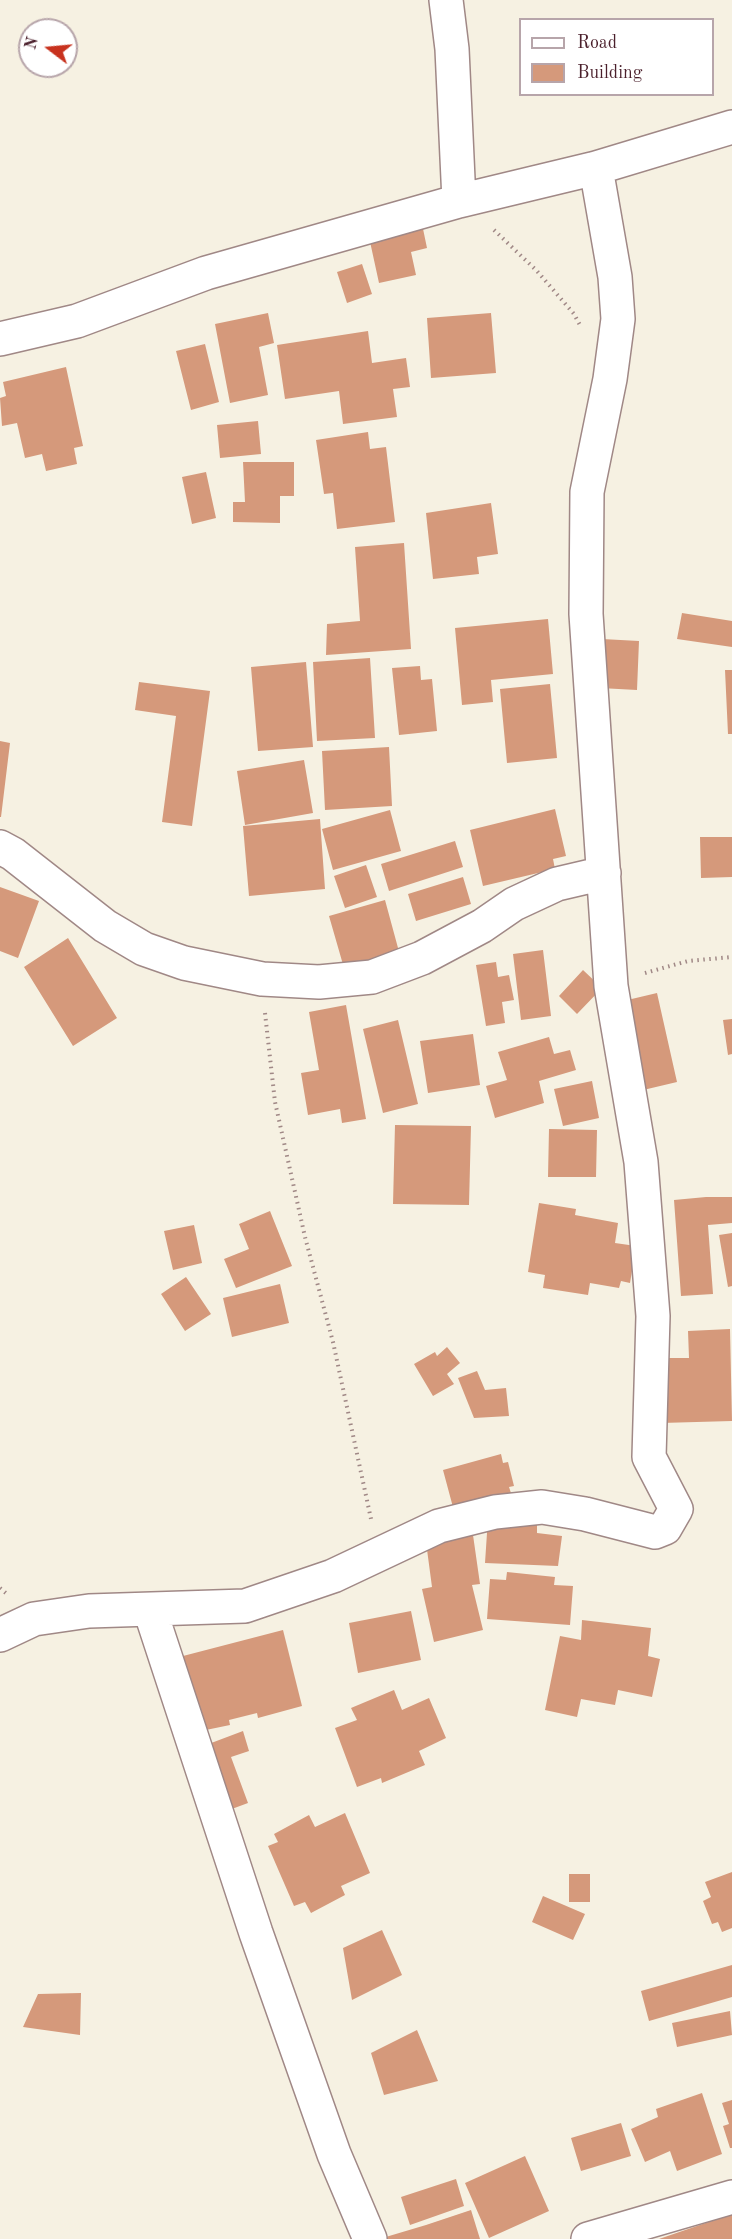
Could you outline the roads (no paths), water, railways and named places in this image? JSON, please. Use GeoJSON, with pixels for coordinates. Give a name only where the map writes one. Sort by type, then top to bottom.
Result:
{"type":"FeatureCollection","features":[{"type":"Feature","properties":{"kind":"street"},"geometry":{"type":"LineString","coordinates":[[446,0],[452,49],[459,201]]}},
{"type":"Feature","properties":{"kind":"street"},"geometry":{"type":"LineString","coordinates":[[0,339],[77,321],[206,273],[459,201],[596,168],[732,127]]}},
{"type":"Feature","properties":{"kind":"street"},"geometry":{"type":"LineString","coordinates":[[0,1635],[34,1619],[89,1611],[245,1606],[333,1576],[439,1526],[495,1512],[542,1507],[585,1514],[655,1532],[665,1528],[676,1509],[649,1457],[652,1304],[641,1162],[611,986],[586,614],[587,492],[610,379],[618,319],[615,277],[596,168]]}},
{"type":"Feature","properties":{"kind":"street"},"geometry":{"type":"LineString","coordinates":[[0,847],[13,854],[105,926],[144,949],[184,963],[262,980],[319,982],[372,977],[422,958],[482,926],[514,904],[557,884],[604,873]]}},
{"type":"Feature","properties":{"kind":"street"},"geometry":{"type":"LineString","coordinates":[[150,1610],[256,1933],[334,2154],[370,2239]]}},
{"type":"Feature","properties":{"kind":"street"},"geometry":{"type":"LineString","coordinates":[[588,2239],[732,2197]]}}]}
